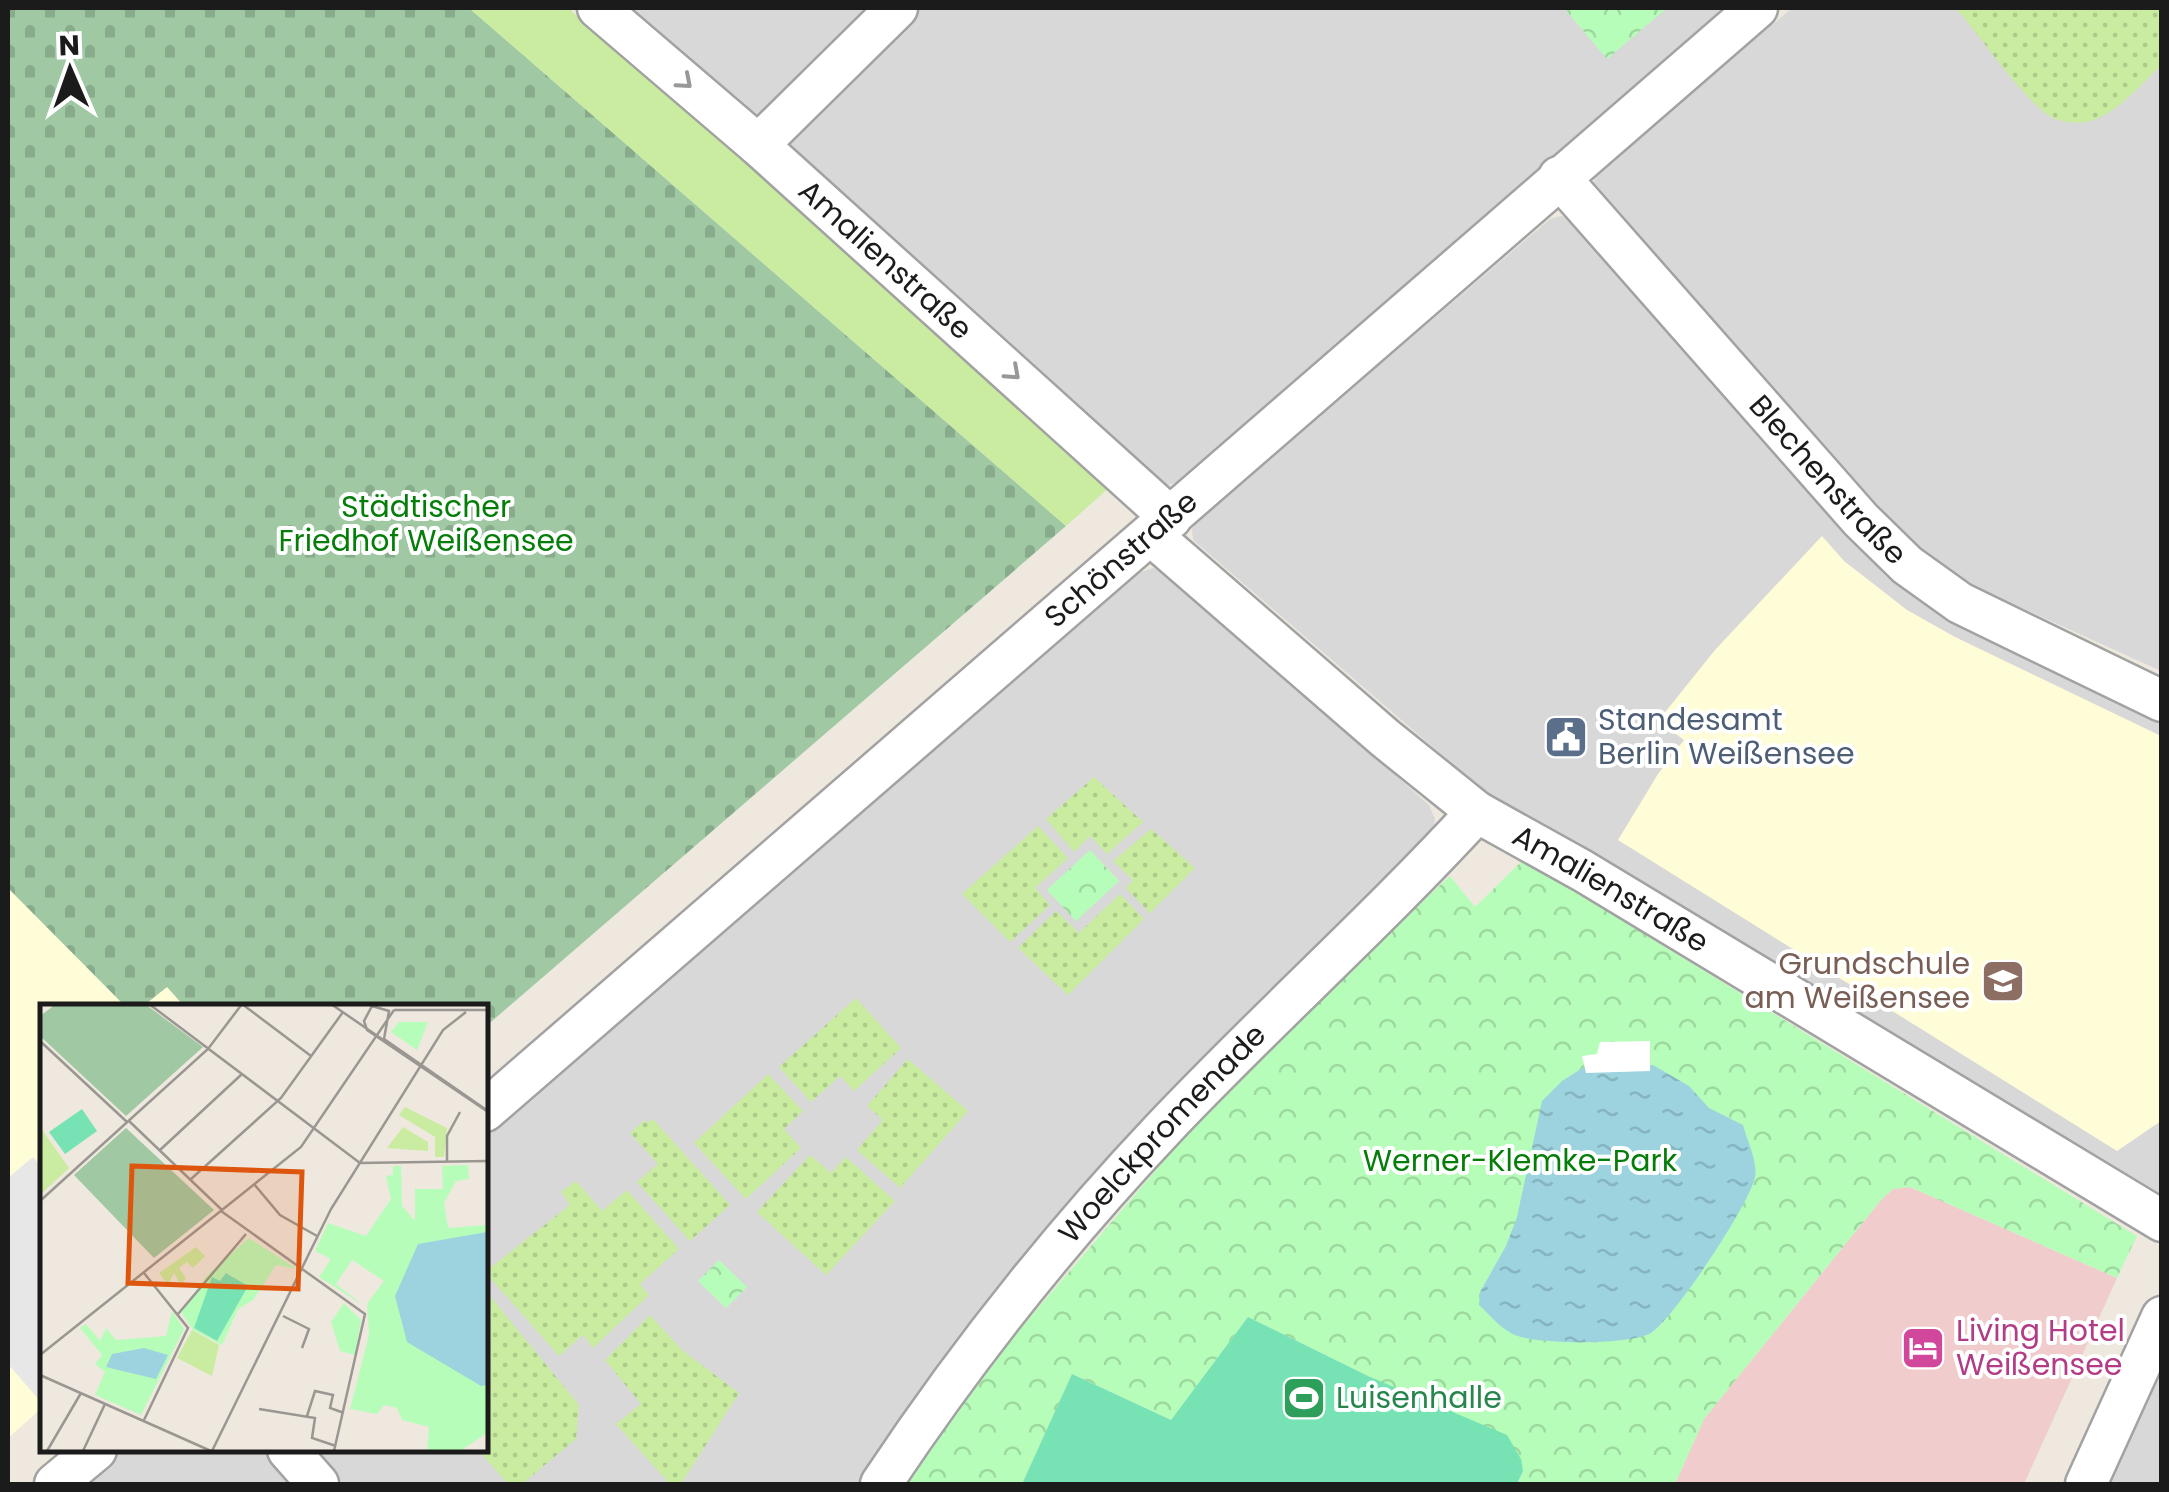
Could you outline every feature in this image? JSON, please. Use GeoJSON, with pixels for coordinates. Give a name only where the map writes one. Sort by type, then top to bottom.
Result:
{"type":"FeatureCollection","features":[{"type":"Feature","properties":{"kind":"street","name":"Amalienstraße"},"geometry":{"type":"LineString","coordinates":[[598,8],[758,145],[1385,738],[1478,812],[1600,881],[2162,1221]]}},
{"type":"Feature","properties":{"kind":"street"},"geometry":{"type":"LineString","coordinates":[[758,145],[897,8]]}},
{"type":"Feature","properties":{"kind":"street","name":"Schönstraße"},"geometry":{"type":"LineString","coordinates":[[488,1108],[1757,8]]}},
{"type":"Feature","properties":{"kind":"street","name":"Blechenstraße"},"geometry":{"type":"LineString","coordinates":[[1559,176],[1906,565],[1960,602],[2162,701]]}},
{"type":"Feature","properties":{"kind":"street","name":"Woelckpromenade"},"geometry":{"type":"LineString","coordinates":[[880,1484],[988,1333],[1103,1194],[1478,812]]}},
{"type":"Feature","properties":{"kind":"street"},"geometry":{"type":"LineString","coordinates":[[2086,1484],[2162,1317]]}},
{"type":"Feature","properties":{"kind":"street"},"geometry":{"type":"LineString","coordinates":[[56,1484],[94,1452]]}},
{"type":"Feature","properties":{"kind":"street"},"geometry":{"type":"LineString","coordinates":[[290,1452],[318,1484]]}},
{"type":"Feature","properties":{"kind":"shaded area"},"geometry":{"type":"Polygon","coordinates":[[[598,8],[880,8],[755,129],[598,8]]]}},
{"type":"Feature","properties":{"kind":"shaded area"},"geometry":{"type":"Polygon","coordinates":[[[918,8],[1727,8],[1175,483],[1164,486],[782,160],[783,140],[918,8]]]}},
{"type":"Feature","properties":{"kind":"shaded area"},"geometry":{"type":"Polygon","coordinates":[[[1792,8],[2161,8],[2161,671],[1980,589],[1923,553],[1874,508],[1594,191],[1597,175],[1792,8]]]}},
{"type":"Feature","properties":{"kind":"shaded area"},"geometry":{"type":"Polygon","coordinates":[[[1572,218],[1851,541],[1886,576],[1918,599],[2161,717],[2161,1201],[1565,837],[1487,794],[1193,540],[1192,529],[1197,521],[1550,219],[1572,218]]]}},
{"type":"Feature","properties":{"kind":"shaded area","name":"Grundschule am Weißensee"},"geometry":{"type":"Polygon","coordinates":[[[1822,536],[1844,561],[1907,610],[2161,736],[2161,1121],[2117,1151],[1618,840],[1684,740],[1658,721],[1715,650],[1822,536]]]}},
{"type":"Feature","properties":{"kind":"shaded area"},"geometry":{"type":"Polygon","coordinates":[[[1153,568],[1171,576],[1429,805],[1435,819],[1433,832],[1327,935],[1083,1193],[885,1444],[858,1484],[337,1484],[308,1452],[488,1452],[488,1132],[1138,573],[1153,568]]]}},
{"type":"Feature","properties":{"kind":"shaded area"},"geometry":{"type":"Polygon","coordinates":[[[8,888],[123,1004],[40,1004],[40,1410],[8,1438],[8,888]]]}},
{"type":"Feature","properties":{"kind":"shaded area"},"geometry":{"type":"Polygon","coordinates":[[[167,986],[182,1004],[146,1004],[167,986]]]}},
{"type":"Feature","properties":{"kind":"shaded area"},"geometry":{"type":"Polygon","coordinates":[[[33,1157],[40,1165],[40,1401],[8,1364],[8,1178],[33,1157]]]}},
{"type":"Feature","properties":{"kind":"shaded area","name":"Living Hotel Weißensee"},"geometry":{"type":"Polygon","coordinates":[[[1910,1187],[2117,1278],[2024,1484],[1675,1484],[1704,1419],[1881,1200],[1893,1189],[1910,1187]]]}},
{"type":"Feature","properties":{"kind":"shaded area"},"geometry":{"type":"Polygon","coordinates":[[[2161,1363],[2161,1484],[2107,1484],[2161,1363]]]}},
{"type":"Feature","properties":{"kind":"shaded area"},"geometry":{"type":"Polygon","coordinates":[[[120,1452],[271,1452],[299,1484],[81,1484],[120,1452]]]}},
{"type":"Feature","properties":{"kind":"green space","name":"Städtischer Friedhof Weißensee"},"geometry":{"type":"Polygon","coordinates":[[[8,8],[469,8],[1066,526],[488,1024],[488,1004],[182,1004],[167,987],[146,1004],[123,1004],[8,888],[8,8]]]}},
{"type":"Feature","properties":{"kind":"green space"},"geometry":{"type":"Polygon","coordinates":[[[469,8],[568,8],[1076,450],[1111,486],[1066,526],[469,8]]]}},
{"type":"Feature","properties":{"kind":"green space"},"geometry":{"type":"Polygon","coordinates":[[[1564,8],[1667,8],[1607,59],[1564,8]]]}},
{"type":"Feature","properties":{"kind":"green space"},"geometry":{"type":"Polygon","coordinates":[[[1956,8],[2161,8],[2161,66],[2103,116],[2083,122],[2058,120],[2025,94],[1956,8]]]}},
{"type":"Feature","properties":{"kind":"green space"},"geometry":{"type":"Polygon","coordinates":[[[1094,777],[1143,822],[1107,854],[1090,836],[1074,852],[1046,819],[1094,777]]]}},
{"type":"Feature","properties":{"kind":"green space"},"geometry":{"type":"Polygon","coordinates":[[[1038,826],[1068,858],[1035,888],[1050,905],[1010,942],[962,894],[1038,826]]]}},
{"type":"Feature","properties":{"kind":"green space"},"geometry":{"type":"Polygon","coordinates":[[[1151,829],[1195,868],[1150,913],[1126,888],[1133,880],[1113,861],[1151,829]]]}},
{"type":"Feature","properties":{"kind":"green space"},"geometry":{"type":"Polygon","coordinates":[[[1090,850],[1119,881],[1076,921],[1047,890],[1090,850]]]}},
{"type":"Feature","properties":{"kind":"green space","name":"Werner-Klemke-Park"},"geometry":{"type":"Polygon","coordinates":[[[1523,860],[2137,1236],[2117,1278],[1910,1187],[1893,1189],[1704,1419],[1675,1484],[1517,1484],[1523,1471],[1368,1376],[1248,1317],[1171,1420],[1072,1374],[1022,1484],[906,1484],[1003,1349],[1186,1135],[1287,1026],[1450,876],[1475,907],[1523,860]]]}},
{"type":"Feature","properties":{"kind":"green space"},"geometry":{"type":"Polygon","coordinates":[[[1120,894],[1144,919],[1068,995],[1018,948],[1056,911],[1079,933],[1120,894]]]}},
{"type":"Feature","properties":{"kind":"green space"},"geometry":{"type":"Polygon","coordinates":[[[856,998],[901,1048],[854,1091],[840,1076],[811,1102],[779,1067],[856,998]]]}},
{"type":"Feature","properties":{"kind":"green space"},"geometry":{"type":"Polygon","coordinates":[[[908,1059],[968,1111],[900,1188],[857,1150],[883,1120],[867,1106],[908,1059]]]}},
{"type":"Feature","properties":{"kind":"green space"},"geometry":{"type":"Polygon","coordinates":[[[768,1074],[803,1111],[784,1129],[801,1148],[746,1199],[694,1143],[768,1074]]]}},
{"type":"Feature","properties":{"kind":"green space"},"geometry":{"type":"Polygon","coordinates":[[[653,1119],[730,1205],[690,1241],[637,1182],[658,1164],[630,1133],[645,1120],[648,1123],[653,1119]]]}},
{"type":"Feature","properties":{"kind":"green space"},"geometry":{"type":"Polygon","coordinates":[[[810,1155],[831,1173],[846,1157],[895,1201],[826,1275],[757,1212],[810,1155]]]}},
{"type":"Feature","properties":{"kind":"green space"},"geometry":{"type":"Polygon","coordinates":[[[576,1181],[602,1211],[627,1190],[679,1249],[640,1284],[649,1295],[593,1348],[583,1335],[559,1356],[488,1275],[488,1270],[570,1205],[561,1192],[576,1181]]]}},
{"type":"Feature","properties":{"kind":"green space"},"geometry":{"type":"Polygon","coordinates":[[[719,1260],[747,1287],[726,1308],[698,1281],[719,1260]]]}},
{"type":"Feature","properties":{"kind":"green space"},"geometry":{"type":"Polygon","coordinates":[[[488,1294],[579,1405],[576,1439],[522,1484],[508,1484],[480,1452],[488,1452],[488,1294]]]}},
{"type":"Feature","properties":{"kind":"green space"},"geometry":{"type":"Polygon","coordinates":[[[650,1315],[682,1350],[739,1393],[681,1484],[670,1484],[616,1424],[641,1404],[605,1360],[650,1315]]]}},
{"type":"Feature","properties":{"kind":"green space","name":"Luisenhalle"},"geometry":{"type":"Polygon","coordinates":[[[1248,1317],[1368,1376],[1507,1435],[1521,1459],[1523,1471],[1517,1484],[1022,1484],[1072,1374],[1171,1420],[1248,1317]]]}},
{"type":"Feature","properties":{"kind":"water"},"geometry":{"type":"Polygon","coordinates":[[[1653,1065],[1689,1086],[1709,1108],[1743,1125],[1756,1171],[1740,1211],[1691,1287],[1649,1334],[1604,1342],[1567,1342],[1509,1332],[1479,1305],[1480,1292],[1517,1217],[1542,1101],[1584,1067],[1653,1065]]]}},
{"type":"Feature","properties":{"kind":"pier"},"geometry":{"type":"Polygon","coordinates":[[[1650,1041],[1650,1071],[1586,1073],[1582,1056],[1597,1054],[1600,1042],[1650,1041]]]}},
{"type":"Feature","properties":{"kind":"place","name":"Standesamt Berlin Weißensee"},"geometry":{"type":"Point","coordinates":[1566,737]}},
{"type":"Feature","properties":{"kind":"place","name":"Grundschule am Weißensee"},"geometry":{"type":"Point","coordinates":[2003,981]}},
{"type":"Feature","properties":{"kind":"place","name":"Living Hotel Weißensee"},"geometry":{"type":"Point","coordinates":[1923,1348]}},
{"type":"Feature","properties":{"kind":"place","name":"Luisenhalle"},"geometry":{"type":"Point","coordinates":[1304,1398]}}]}
